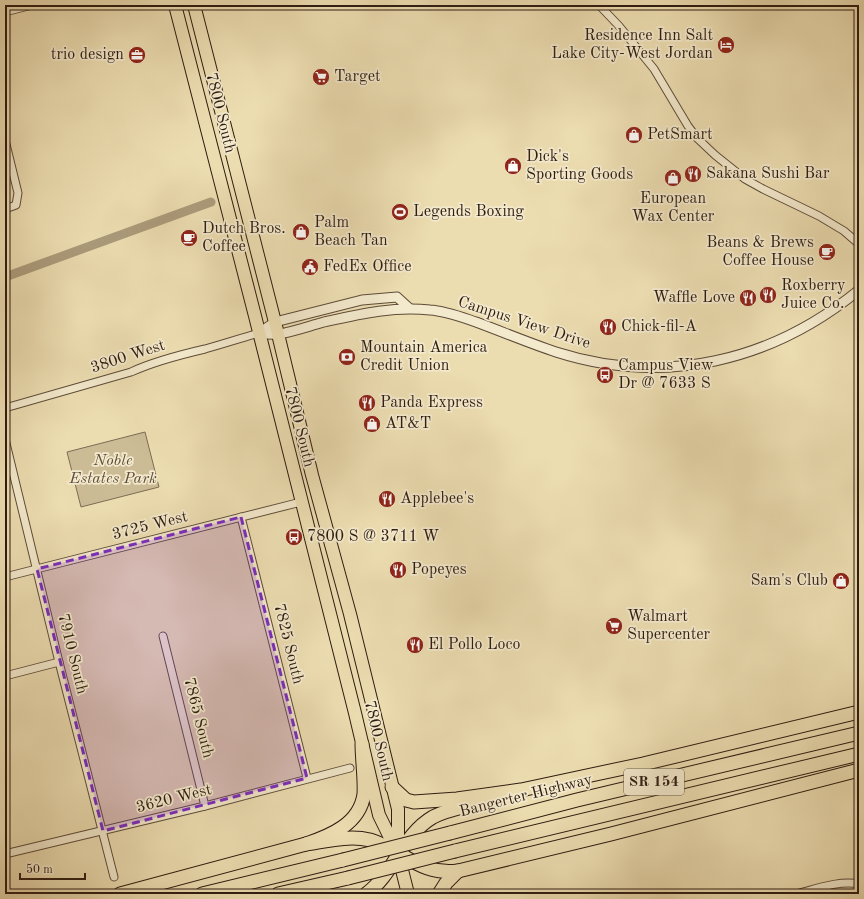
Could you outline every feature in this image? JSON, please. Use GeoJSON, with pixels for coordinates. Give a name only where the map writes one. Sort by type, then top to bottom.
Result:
{"type":"FeatureCollection","features":[{"type":"Feature","properties":{"kind":"highway"},"geometry":{"type":"LineString","coordinates":[[392,786],[406,800],[414,802],[457,799],[521,790],[643,764],[859,712]]}},
{"type":"Feature","properties":{"kind":"highway","name":"Bangerter Highway"},"geometry":{"type":"LineString","coordinates":[[202,894],[585,798],[859,733]]}},
{"type":"Feature","properties":{"kind":"highway"},"geometry":{"type":"LineString","coordinates":[[120,894],[306,844],[331,835],[350,823],[359,808],[364,794],[362,744]]}},
{"type":"Feature","properties":{"kind":"highway","name":"SR 154"},"geometry":{"type":"LineString","coordinates":[[278,894],[859,754]]}},
{"type":"Feature","properties":{"kind":"highway"},"geometry":{"type":"LineString","coordinates":[[306,844],[354,838],[370,841],[430,870],[449,872],[458,871],[611,834],[859,770]]}},
{"type":"Feature","properties":{"kind":"highway"},"geometry":{"type":"LineString","coordinates":[[366,894],[379,883],[411,836],[431,818],[449,811],[521,790]]}},
{"type":"Feature","properties":{"kind":"highway"},"geometry":{"type":"LineString","coordinates":[[440,894],[446,883],[458,871]]}},
{"type":"Feature","properties":{"kind":"main road","name":"7800 South"},"geometry":{"type":"LineString","coordinates":[[175,5],[259,333],[379,815],[398,854],[408,894]]}},
{"type":"Feature","properties":{"kind":"main road","name":"7800 South"},"geometry":{"type":"LineString","coordinates":[[194,5],[275,322],[312,475],[350,614],[398,809],[398,854]]}},
{"type":"Feature","properties":{"kind":"main road"},"geometry":{"type":"LineString","coordinates":[[207,129],[213,130],[217,136],[226,174],[234,186],[241,190]]}},
{"type":"Feature","properties":{"kind":"street"},"geometry":{"type":"LineString","coordinates":[[5,12],[32,5]]}},
{"type":"Feature","properties":{"kind":"street"},"geometry":{"type":"LineString","coordinates":[[599,5],[619,26],[654,70],[697,138],[715,155],[745,179],[819,216],[844,232],[859,244]]}},
{"type":"Feature","properties":{"kind":"street"},"geometry":{"type":"LineString","coordinates":[[5,140],[18,193],[16,205],[5,209]]}},
{"type":"Feature","properties":{"kind":"street","name":"Campus View Drive"},"geometry":{"type":"LineString","coordinates":[[259,333],[278,334],[378,310],[409,308],[432,310],[457,315],[556,352],[586,360],[620,366],[658,368],[707,362],[738,356],[768,345],[823,317],[859,290]]}},
{"type":"Feature","properties":{"kind":"street"},"geometry":{"type":"LineString","coordinates":[[259,333],[275,322],[377,298],[397,297],[409,308]]}},
{"type":"Feature","properties":{"kind":"street","name":"3800 West"},"geometry":{"type":"LineString","coordinates":[[5,408],[130,372],[164,358],[207,348],[259,333]]}},
{"type":"Feature","properties":{"kind":"street","name":"7910 South"},"geometry":{"type":"LineString","coordinates":[[5,438],[59,662],[114,877]]}},
{"type":"Feature","properties":{"kind":"street","name":"3725 West"},"geometry":{"type":"LineString","coordinates":[[5,577],[301,502]]}},
{"type":"Feature","properties":{"kind":"street","name":"7825 South"},"geometry":{"type":"LineString","coordinates":[[242,517],[307,778]]}},
{"type":"Feature","properties":{"kind":"street","name":"7865 South"},"geometry":{"type":"LineString","coordinates":[[163,636],[205,806]]}},
{"type":"Feature","properties":{"kind":"street"},"geometry":{"type":"LineString","coordinates":[[5,676],[59,662]]}},
{"type":"Feature","properties":{"kind":"street","name":"3620 West"},"geometry":{"type":"LineString","coordinates":[[5,854],[205,806],[307,778],[350,768]]}},
{"type":"Feature","properties":{"kind":"street"},"geometry":{"type":"LineString","coordinates":[[796,894],[850,882],[859,884]]}},
{"type":"Feature","properties":{"kind":"highlighted area"},"geometry":{"type":"Polygon","coordinates":[[[241,517],[307,778],[103,831],[37,569],[241,517]]]}},
{"type":"Feature","properties":{"kind":"green space","name":"Noble Estates Park"},"geometry":{"type":"Polygon","coordinates":[[[145,432],[159,487],[81,507],[67,452],[145,432]]]}},
{"type":"Feature","properties":{"kind":"waterway"},"geometry":{"type":"LineString","coordinates":[[5,277],[211,202]]}},
{"type":"Feature","properties":{"kind":"place","name":"Residence Inn Salt Lake City-West Jordan"},"geometry":{"type":"Point","coordinates":[726,45]}},
{"type":"Feature","properties":{"kind":"place","name":"trio design"},"geometry":{"type":"Point","coordinates":[137,55]}},
{"type":"Feature","properties":{"kind":"place","name":"Target"},"geometry":{"type":"Point","coordinates":[321,77]}},
{"type":"Feature","properties":{"kind":"place","name":"PetSmart"},"geometry":{"type":"Point","coordinates":[634,135]}},
{"type":"Feature","properties":{"kind":"place","name":"Dick's Sporting Goods"},"geometry":{"type":"Point","coordinates":[513,166]}},
{"type":"Feature","properties":{"kind":"place","name":"Sakana Sushi Bar"},"geometry":{"type":"Point","coordinates":[693,174]}},
{"type":"Feature","properties":{"kind":"place","name":"European Wax Center"},"geometry":{"type":"Point","coordinates":[673,178]}},
{"type":"Feature","properties":{"kind":"place","name":"Legends Boxing"},"geometry":{"type":"Point","coordinates":[400,212]}},
{"type":"Feature","properties":{"kind":"place","name":"Palm Beach Tan"},"geometry":{"type":"Point","coordinates":[301,232]}},
{"type":"Feature","properties":{"kind":"place","name":"Dutch Bros. Coffee"},"geometry":{"type":"Point","coordinates":[189,238]}},
{"type":"Feature","properties":{"kind":"place","name":"Beans & Brews Coffee House"},"geometry":{"type":"Point","coordinates":[827,252]}},
{"type":"Feature","properties":{"kind":"place","name":"FedEx Office"},"geometry":{"type":"Point","coordinates":[310,267]}},
{"type":"Feature","properties":{"kind":"place","name":"Roxberry Juice Co."},"geometry":{"type":"Point","coordinates":[768,295]}},
{"type":"Feature","properties":{"kind":"place","name":"Waffle Love"},"geometry":{"type":"Point","coordinates":[748,298]}},
{"type":"Feature","properties":{"kind":"place","name":"Chick-fil-A"},"geometry":{"type":"Point","coordinates":[608,327]}},
{"type":"Feature","properties":{"kind":"place","name":"Mountain America Credit Union"},"geometry":{"type":"Point","coordinates":[347,357]}},
{"type":"Feature","properties":{"kind":"place","name":"Campus View Dr @ 7633 S"},"geometry":{"type":"Point","coordinates":[605,375]}},
{"type":"Feature","properties":{"kind":"place","name":"Panda Express"},"geometry":{"type":"Point","coordinates":[367,403]}},
{"type":"Feature","properties":{"kind":"place","name":"AT&T"},"geometry":{"type":"Point","coordinates":[372,424]}},
{"type":"Feature","properties":{"kind":"place","name":"Applebee's"},"geometry":{"type":"Point","coordinates":[387,499]}},
{"type":"Feature","properties":{"kind":"place","name":"7800 S @ 3711 W"},"geometry":{"type":"Point","coordinates":[294,537]}},
{"type":"Feature","properties":{"kind":"place","name":"Popeyes"},"geometry":{"type":"Point","coordinates":[398,570]}},
{"type":"Feature","properties":{"kind":"place","name":"Sam's Club"},"geometry":{"type":"Point","coordinates":[841,581]}},
{"type":"Feature","properties":{"kind":"place","name":"Walmart Supercenter"},"geometry":{"type":"Point","coordinates":[614,626]}},
{"type":"Feature","properties":{"kind":"place","name":"El Pollo Loco"},"geometry":{"type":"Point","coordinates":[415,645]}}]}
